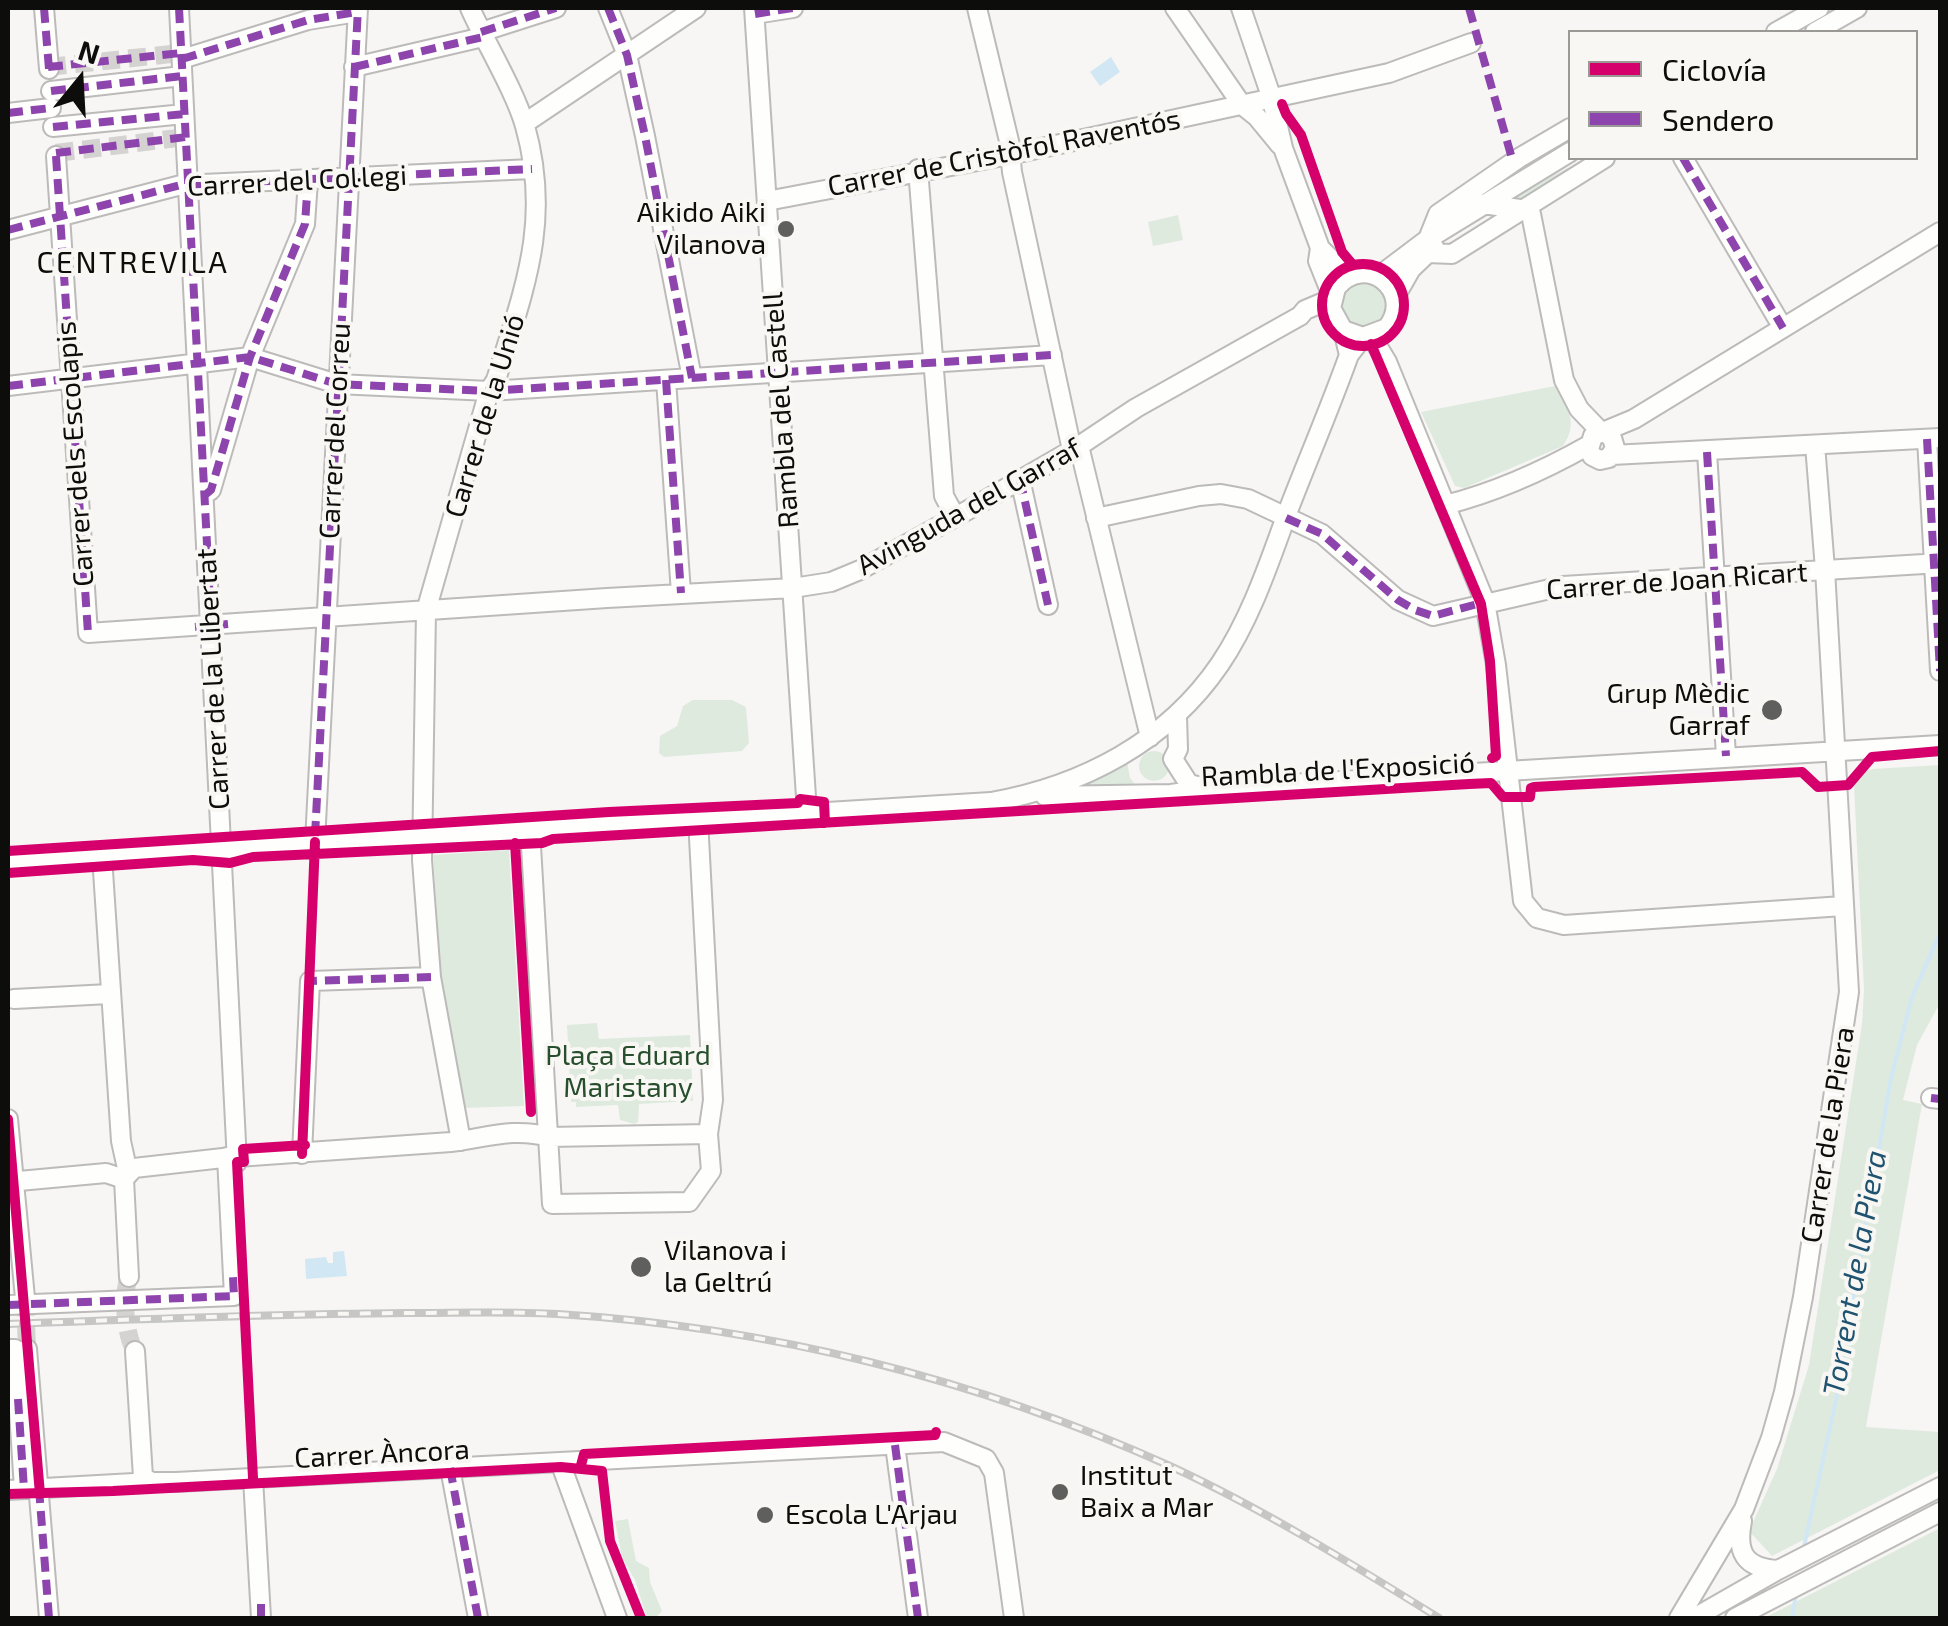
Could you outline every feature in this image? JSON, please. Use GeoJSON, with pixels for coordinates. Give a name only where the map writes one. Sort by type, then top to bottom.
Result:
{"type":"FeatureCollection","features":[{"type":"Feature","properties":{"kind":"street"},"geometry":{"type":"LineString","coordinates":[[44,8],[48,67]]}},
{"type":"Feature","properties":{"kind":"street","name":"Carrer de la Llibertat"},"geometry":{"type":"LineString","coordinates":[[14,1303],[234,1296],[234,1159],[212,625],[179,8]]}},
{"type":"Feature","properties":{"kind":"street","name":"Carrer de la Unió"},"geometry":{"type":"LineString","coordinates":[[461,1141],[431,977],[421,836],[426,611],[534,248],[537,222],[524,124],[470,8]]}},
{"type":"Feature","properties":{"kind":"street"},"geometry":{"type":"LineString","coordinates":[[354,67],[482,35],[556,8]]}},
{"type":"Feature","properties":{"kind":"street"},"geometry":{"type":"LineString","coordinates":[[608,8],[626,54],[692,378]]}},
{"type":"Feature","properties":{"kind":"street"},"geometry":{"type":"LineString","coordinates":[[524,124],[696,8]]}},
{"type":"Feature","properties":{"kind":"street"},"geometry":{"type":"LineString","coordinates":[[754,11],[792,8]]}},
{"type":"Feature","properties":{"kind":"street"},"geometry":{"type":"LineString","coordinates":[[977,8],[1009,141],[1052,355],[1150,736]]}},
{"type":"Feature","properties":{"kind":"street"},"geometry":{"type":"LineString","coordinates":[[1175,8],[1242,106],[1257,116],[1283,148]]}},
{"type":"Feature","properties":{"kind":"street"},"geometry":{"type":"LineString","coordinates":[[1240,8],[1283,148],[1320,248],[1335,264],[1356,273],[1380,276],[1395,297]]}},
{"type":"Feature","properties":{"kind":"street"},"geometry":{"type":"LineString","coordinates":[[1780,30],[1818,8]]}},
{"type":"Feature","properties":{"kind":"street"},"geometry":{"type":"LineString","coordinates":[[1818,30],[1857,8]]}},
{"type":"Feature","properties":{"kind":"street","name":"Rambla del Castell"},"geometry":{"type":"LineString","coordinates":[[754,11],[806,812]]}},
{"type":"Feature","properties":{"kind":"street"},"geometry":{"type":"LineString","coordinates":[[52,109],[182,61],[310,21],[357,13]]}},
{"type":"Feature","properties":{"kind":"street","name":"Carrer del Correu"},"geometry":{"type":"LineString","coordinates":[[314,842],[357,13]]}},
{"type":"Feature","properties":{"kind":"street","name":"Carrer de Cristòfol Raventós"},"geometry":{"type":"LineString","coordinates":[[767,201],[1390,73],[1471,43]]}},
{"type":"Feature","properties":{"kind":"street"},"geometry":{"type":"LineString","coordinates":[[8,113],[52,109],[184,114]]}},
{"type":"Feature","properties":{"kind":"street"},"geometry":{"type":"LineString","coordinates":[[1387,362],[1395,297],[1428,246],[1438,214],[1568,129]]}},
{"type":"Feature","properties":{"kind":"street"},"geometry":{"type":"LineString","coordinates":[[1380,276],[1428,246],[1482,204],[1568,154]]}},
{"type":"Feature","properties":{"kind":"street","name":"Carrer dels Escolapis"},"geometry":{"type":"LineString","coordinates":[[56,156],[88,633]]}},
{"type":"Feature","properties":{"kind":"street"},"geometry":{"type":"LineString","coordinates":[[1428,246],[1452,254],[1602,160]]}},
{"type":"Feature","properties":{"kind":"street"},"geometry":{"type":"LineString","coordinates":[[1684,160],[1783,328]]}},
{"type":"Feature","properties":{"kind":"street","name":"Carrer del Col·legi"},"geometry":{"type":"LineString","coordinates":[[8,230],[188,184],[532,169]]}},
{"type":"Feature","properties":{"kind":"street"},"geometry":{"type":"LineString","coordinates":[[918,169],[944,496],[955,516]]}},
{"type":"Feature","properties":{"kind":"street"},"geometry":{"type":"LineString","coordinates":[[204,495],[211,490],[252,357],[305,224],[308,180]]}},
{"type":"Feature","properties":{"kind":"street"},"geometry":{"type":"LineString","coordinates":[[1482,204],[1531,214],[1557,358],[1564,380],[1601,445]]}},
{"type":"Feature","properties":{"kind":"street"},"geometry":{"type":"LineString","coordinates":[[1601,445],[1615,425],[1634,419],[1940,232]]}},
{"type":"Feature","properties":{"kind":"street"},"geometry":{"type":"LineString","coordinates":[[1320,248],[1318,261],[1349,355]]}},
{"type":"Feature","properties":{"kind":"street"},"geometry":{"type":"LineString","coordinates":[[1332,297],[1341,281],[1356,273]]}},
{"type":"Feature","properties":{"kind":"street","name":"Avinguda del Garraf"},"geometry":{"type":"LineString","coordinates":[[88,633],[793,588],[831,582],[860,570],[1020,480],[1136,408],[1332,297]]}},
{"type":"Feature","properties":{"kind":"street"},"geometry":{"type":"LineString","coordinates":[[1300,316],[1367,337],[1387,362],[1485,602],[1523,901],[1537,918],[1564,925],[1843,906]]}},
{"type":"Feature","properties":{"kind":"street"},"geometry":{"type":"LineString","coordinates":[[1367,337],[1392,322]]}},
{"type":"Feature","properties":{"kind":"street","name":"Rambla de l'Exposició"},"geometry":{"type":"LineString","coordinates":[[1020,797],[1098,769],[1133,750],[1177,716],[1230,647],[1258,590],[1349,355],[1367,337]]}},
{"type":"Feature","properties":{"kind":"street"},"geometry":{"type":"LineString","coordinates":[[8,386],[252,357],[337,384],[489,391],[1052,355]]}},
{"type":"Feature","properties":{"kind":"street"},"geometry":{"type":"LineString","coordinates":[[666,380],[681,593]]}},
{"type":"Feature","properties":{"kind":"street"},"geometry":{"type":"LineString","coordinates":[[1446,505],[1479,497],[1601,445],[1707,452],[1934,438],[1940,672]]}},
{"type":"Feature","properties":{"kind":"street","name":"Carrer de la Piera"},"geometry":{"type":"LineString","coordinates":[[1679,1618],[1744,1509],[1772,1438],[1794,1356],[1849,992],[1815,445]]}},
{"type":"Feature","properties":{"kind":"street"},"geometry":{"type":"LineString","coordinates":[[1707,452],[1726,756]]}},
{"type":"Feature","properties":{"kind":"street"},"geometry":{"type":"LineString","coordinates":[[1020,480],[1048,605]]}},
{"type":"Feature","properties":{"kind":"street","name":"Carrer de Joan Ricart"},"geometry":{"type":"LineString","coordinates":[[1096,518],[1199,496],[1221,494],[1248,500],[1322,534],[1415,610],[1433,616],[1563,586],[1937,563]]}},
{"type":"Feature","properties":{"kind":"street"},"geometry":{"type":"LineString","coordinates":[[1177,716],[1178,749],[1174,759],[1190,784],[1207,788]]}},
{"type":"Feature","properties":{"kind":"street","name":"Rambla de l'Exposició"},"geometry":{"type":"LineString","coordinates":[[8,862],[975,803],[1020,797],[1171,794],[1207,788],[1940,745]]}},
{"type":"Feature","properties":{"kind":"street"},"geometry":{"type":"LineString","coordinates":[[530,829],[552,1204],[690,1202],[711,1171],[708,1134],[713,1100],[698,819]]}},
{"type":"Feature","properties":{"kind":"street"},"geometry":{"type":"LineString","coordinates":[[102,856],[121,1144],[129,1173],[129,1277]]}},
{"type":"Feature","properties":{"kind":"street"},"geometry":{"type":"LineString","coordinates":[[302,1154],[310,981],[431,977]]}},
{"type":"Feature","properties":{"kind":"street"},"geometry":{"type":"LineString","coordinates":[[14,999],[109,994]]}},
{"type":"Feature","properties":{"kind":"street"},"geometry":{"type":"LineString","coordinates":[[8,1119],[14,1303]]}},
{"type":"Feature","properties":{"kind":"street"},"geometry":{"type":"LineString","coordinates":[[10,1182],[531,1132],[550,1137],[708,1134]]}},
{"type":"Feature","properties":{"kind":"street"},"geometry":{"type":"LineString","coordinates":[[17,1349],[24,1489],[48,1618]]}},
{"type":"Feature","properties":{"kind":"street"},"geometry":{"type":"LineString","coordinates":[[135,1350],[144,1480]]}},
{"type":"Feature","properties":{"kind":"street","name":"Carrer Àncora"},"geometry":{"type":"LineString","coordinates":[[24,1489],[944,1442],[986,1458],[994,1472],[1014,1618]]}},
{"type":"Feature","properties":{"kind":"street"},"geometry":{"type":"LineString","coordinates":[[895,1445],[918,1618]]}},
{"type":"Feature","properties":{"kind":"street"},"geometry":{"type":"LineString","coordinates":[[560,1462],[617,1618]]}},
{"type":"Feature","properties":{"kind":"street"},"geometry":{"type":"LineString","coordinates":[[450,1468],[478,1618]]}},
{"type":"Feature","properties":{"kind":"street"},"geometry":{"type":"LineString","coordinates":[[253,1478],[262,1618]]}},
{"type":"Feature","properties":{"kind":"street"},"geometry":{"type":"LineString","coordinates":[[1694,1618],[1940,1487]]}},
{"type":"Feature","properties":{"kind":"street","name":"Carrer de la Piera"},"geometry":{"type":"LineString","coordinates":[[1744,1509],[1738,1543],[1744,1556],[1765,1569],[1780,1569]]}},
{"type":"Feature","properties":{"kind":"street"},"geometry":{"type":"LineString","coordinates":[[1735,1618],[1940,1512]]}},
{"type":"Feature","properties":{"kind":"green space"},"geometry":{"type":"Polygon","coordinates":[[[1583,160],[1593,160],[1517,205],[1503,201],[1583,160]]]}},
{"type":"Feature","properties":{"kind":"green space"},"geometry":{"type":"Polygon","coordinates":[[[1178,215],[1183,240],[1153,246],[1148,222],[1178,215]]]}},
{"type":"Feature","properties":{"kind":"green space"},"geometry":{"type":"Polygon","coordinates":[[[1364,281],[1381,288],[1388,305],[1381,322],[1364,329],[1347,322],[1340,305],[1347,288],[1364,281]]]}},
{"type":"Feature","properties":{"kind":"green space"},"geometry":{"type":"Polygon","coordinates":[[[1555,386],[1571,423],[1563,446],[1464,488],[1455,486],[1421,412],[1555,386]]]}},
{"type":"Feature","properties":{"kind":"green space"},"geometry":{"type":"Polygon","coordinates":[[[693,700],[732,700],[746,707],[749,743],[742,751],[664,757],[659,753],[660,736],[677,726],[683,706],[693,700]]]}},
{"type":"Feature","properties":{"kind":"green space"},"geometry":{"type":"Polygon","coordinates":[[[1154,751],[1165,755],[1169,766],[1165,777],[1154,781],[1143,777],[1139,766],[1143,755],[1154,751]]]}},
{"type":"Feature","properties":{"kind":"green space"},"geometry":{"type":"Polygon","coordinates":[[[1127,761],[1130,778],[1136,785],[1071,788],[1127,761]]]}},
{"type":"Feature","properties":{"kind":"green space"},"geometry":{"type":"Polygon","coordinates":[[[1940,765],[1940,1003],[1917,1045],[1903,1100],[1922,1104],[1866,1427],[1940,1432],[1940,1470],[1772,1556],[1749,1531],[1777,1469],[1809,1365],[1862,1024],[1864,990],[1854,786],[1861,773],[1872,769],[1940,765]]]}},
{"type":"Feature","properties":{"kind":"green space"},"geometry":{"type":"Polygon","coordinates":[[[509,850],[524,1106],[463,1108],[441,976],[433,855],[509,850]]]}},
{"type":"Feature","properties":{"kind":"green space","name":"Plaça Eduard Maristany"},"geometry":{"type":"Polygon","coordinates":[[[597,1023],[599,1039],[690,1035],[693,1101],[639,1104],[638,1122],[634,1124],[620,1120],[618,1105],[576,1107],[576,1102],[571,1102],[567,1025],[597,1023]]]}},
{"type":"Feature","properties":{"kind":"green space"},"geometry":{"type":"Polygon","coordinates":[[[628,1519],[636,1561],[649,1568],[650,1582],[662,1611],[655,1618],[647,1618],[635,1580],[622,1557],[615,1521],[628,1519]]]}},
{"type":"Feature","properties":{"kind":"green space"},"geometry":{"type":"Polygon","coordinates":[[[1940,1528],[1940,1618],[1764,1618],[1940,1528]]]}},
{"type":"Feature","properties":{"kind":"water"},"geometry":{"type":"Polygon","coordinates":[[[1111,57],[1120,72],[1100,86],[1090,72],[1111,57]]]}},
{"type":"Feature","properties":{"kind":"water"},"geometry":{"type":"Polygon","coordinates":[[[344,1251],[347,1276],[306,1279],[305,1259],[326,1257],[328,1263],[333,1263],[333,1252],[344,1251]]]}},
{"type":"Feature","properties":{"kind":"waterway","name":"Torrent de la Piera"},"geometry":{"type":"LineString","coordinates":[[1803,1551],[1835,1405],[1891,1078],[1912,997],[1940,933]]}},
{"type":"Feature","properties":{"kind":"waterway","name":"Torrent de la Piera"},"geometry":{"type":"LineString","coordinates":[[1792,1618],[1796,1595]]}},
{"type":"Feature","properties":{"kind":"tunnel"},"geometry":{"type":"LineString","coordinates":[[48,67],[181,53]]}},
{"type":"Feature","properties":{"kind":"tunnel"},"geometry":{"type":"LineString","coordinates":[[56,153],[186,137]]}},
{"type":"Feature","properties":{"kind":"tunnel"},"geometry":{"type":"LineString","coordinates":[[129,1277],[126,1314],[135,1351]]}},
{"type":"Feature","properties":{"kind":"tunnel"},"geometry":{"type":"LineString","coordinates":[[25,1298],[27,1349]]}},
{"type":"Feature","properties":{"kind":"railway"},"geometry":{"type":"LineString","coordinates":[[8,1324],[307,1314],[558,1314],[716,1331],[793,1345],[947,1383],[1097,1435],[1239,1500],[1439,1618]]}},
{"type":"Feature","properties":{"kind":"marked path"},"geometry":{"type":"LineString","coordinates":[[44,8],[49,69]]}},
{"type":"Feature","properties":{"kind":"marked path"},"geometry":{"type":"LineString","coordinates":[[179,8],[212,640]]}},
{"type":"Feature","properties":{"kind":"marked path"},"geometry":{"type":"LineString","coordinates":[[315,836],[358,8]]}},
{"type":"Feature","properties":{"kind":"marked path"},"geometry":{"type":"LineString","coordinates":[[481,32],[556,8]]}},
{"type":"Feature","properties":{"kind":"marked path"},"geometry":{"type":"LineString","coordinates":[[608,8],[627,55],[692,378]]}},
{"type":"Feature","properties":{"kind":"marked path"},"geometry":{"type":"LineString","coordinates":[[755,14],[793,8]]}},
{"type":"Feature","properties":{"kind":"marked path"},"geometry":{"type":"LineString","coordinates":[[1469,8],[1513,162]]}},
{"type":"Feature","properties":{"kind":"marked path"},"geometry":{"type":"LineString","coordinates":[[182,59],[308,20],[357,12]]}},
{"type":"Feature","properties":{"kind":"marked path"},"geometry":{"type":"LineString","coordinates":[[354,67],[483,37]]}},
{"type":"Feature","properties":{"kind":"marked path"},"geometry":{"type":"LineString","coordinates":[[48,67],[181,53]]}},
{"type":"Feature","properties":{"kind":"marked path"},"geometry":{"type":"LineString","coordinates":[[51,91],[182,76]]}},
{"type":"Feature","properties":{"kind":"marked path"},"geometry":{"type":"LineString","coordinates":[[8,113],[51,108]]}},
{"type":"Feature","properties":{"kind":"marked path"},"geometry":{"type":"LineString","coordinates":[[53,127],[184,114]]}},
{"type":"Feature","properties":{"kind":"marked path"},"geometry":{"type":"LineString","coordinates":[[56,153],[186,137]]}},
{"type":"Feature","properties":{"kind":"marked path"},"geometry":{"type":"LineString","coordinates":[[56,156],[88,633]]}},
{"type":"Feature","properties":{"kind":"marked path"},"geometry":{"type":"LineString","coordinates":[[1684,160],[1783,328]]}},
{"type":"Feature","properties":{"kind":"marked path"},"geometry":{"type":"LineString","coordinates":[[8,230],[181,185],[532,169]]}},
{"type":"Feature","properties":{"kind":"marked path"},"geometry":{"type":"LineString","coordinates":[[205,495],[211,490],[250,357],[305,224],[308,180]]}},
{"type":"Feature","properties":{"kind":"marked path"},"geometry":{"type":"LineString","coordinates":[[8,386],[250,357],[337,384],[489,391],[1052,355]]}},
{"type":"Feature","properties":{"kind":"marked path"},"geometry":{"type":"LineString","coordinates":[[666,380],[681,593]]}},
{"type":"Feature","properties":{"kind":"marked path"},"geometry":{"type":"LineString","coordinates":[[1927,439],[1940,671]]}},
{"type":"Feature","properties":{"kind":"marked path"},"geometry":{"type":"LineString","coordinates":[[1707,452],[1726,756]]}},
{"type":"Feature","properties":{"kind":"marked path"},"geometry":{"type":"LineString","coordinates":[[1020,479],[1048,605]]}},
{"type":"Feature","properties":{"kind":"marked path"},"geometry":{"type":"LineString","coordinates":[[1286,518],[1322,534],[1398,600],[1415,610],[1433,616],[1485,602]]}},
{"type":"Feature","properties":{"kind":"marked path"},"geometry":{"type":"LineString","coordinates":[[195,627],[228,624]]}},
{"type":"Feature","properties":{"kind":"marked path"},"geometry":{"type":"LineString","coordinates":[[309,989],[310,981],[431,977]]}},
{"type":"Feature","properties":{"kind":"marked path"},"geometry":{"type":"LineString","coordinates":[[1931,1098],[1940,1099]]}},
{"type":"Feature","properties":{"kind":"marked path"},"geometry":{"type":"LineString","coordinates":[[8,1305],[234,1296],[233,1277]]}},
{"type":"Feature","properties":{"kind":"marked path"},"geometry":{"type":"LineString","coordinates":[[18,1399],[24,1489]]}},
{"type":"Feature","properties":{"kind":"marked path"},"geometry":{"type":"LineString","coordinates":[[895,1445],[918,1618]]}},
{"type":"Feature","properties":{"kind":"marked path"},"geometry":{"type":"LineString","coordinates":[[450,1468],[478,1618]]}},
{"type":"Feature","properties":{"kind":"marked path"},"geometry":{"type":"LineString","coordinates":[[39,1488],[49,1618]]}},
{"type":"Feature","properties":{"kind":"marked path"},"geometry":{"type":"LineString","coordinates":[[261,1604],[261,1618]]}},
{"type":"Feature","properties":{"kind":"cycle path"},"geometry":{"type":"LineString","coordinates":[[1282,104],[1301,135],[1342,252],[1353,265]]}},
{"type":"Feature","properties":{"kind":"cycle path"},"geometry":{"type":"LineString","coordinates":[[1363,264],[1379,267],[1392,276],[1401,289],[1404,305],[1401,321],[1392,334],[1379,343],[1363,346],[1347,343],[1334,334],[1325,321],[1322,305],[1325,289],[1334,276],[1347,267],[1363,264]]}},
{"type":"Feature","properties":{"kind":"cycle path"},"geometry":{"type":"LineString","coordinates":[[1371,344],[1481,604],[1490,661],[1496,756],[1492,758]]}},
{"type":"Feature","properties":{"kind":"cycle path"},"geometry":{"type":"LineString","coordinates":[[8,873],[193,860],[230,863],[253,857],[542,843],[553,839],[1469,784],[1491,783],[1503,797],[1530,797],[1534,787],[1802,772],[1818,787],[1848,785],[1872,757],[1940,751]]}},
{"type":"Feature","properties":{"kind":"cycle path"},"geometry":{"type":"LineString","coordinates":[[8,851],[798,803],[800,799],[824,802],[825,823]]}},
{"type":"Feature","properties":{"kind":"cycle path"},"geometry":{"type":"LineString","coordinates":[[302,1154],[315,842]]}},
{"type":"Feature","properties":{"kind":"cycle path"},"geometry":{"type":"LineString","coordinates":[[515,843],[531,1112]]}},
{"type":"Feature","properties":{"kind":"cycle path"},"geometry":{"type":"LineString","coordinates":[[8,1119],[40,1494]]}},
{"type":"Feature","properties":{"kind":"cycle path"},"geometry":{"type":"LineString","coordinates":[[253,1478],[237,1162],[244,1162],[243,1149],[305,1145]]}},
{"type":"Feature","properties":{"kind":"cycle path"},"geometry":{"type":"LineString","coordinates":[[580,1469],[584,1454],[936,1432]]}},
{"type":"Feature","properties":{"kind":"cycle path"},"geometry":{"type":"LineString","coordinates":[[8,1494],[561,1467],[602,1471],[610,1541],[641,1618]]}},
{"type":"Feature","properties":{"kind":"place","name":"Aikido Aiki Vilanova"},"geometry":{"type":"Point","coordinates":[786,229]}},
{"type":"Feature","properties":{"kind":"place","name":"Grup Mèdic Garraf"},"geometry":{"type":"Point","coordinates":[1772,710]}},
{"type":"Feature","properties":{"kind":"place","name":"Vilanova i la Geltrú"},"geometry":{"type":"Point","coordinates":[641,1267]}},
{"type":"Feature","properties":{"kind":"place","name":"Institut Baix a Mar"},"geometry":{"type":"Point","coordinates":[1060,1492]}},
{"type":"Feature","properties":{"kind":"place","name":"Escola L'Arjau"},"geometry":{"type":"Point","coordinates":[765,1515]}},
{"type":"Feature","properties":{"kind":"district","name":"CENTREVILA"},"geometry":{"type":"Point","coordinates":[133,263]}}]}
